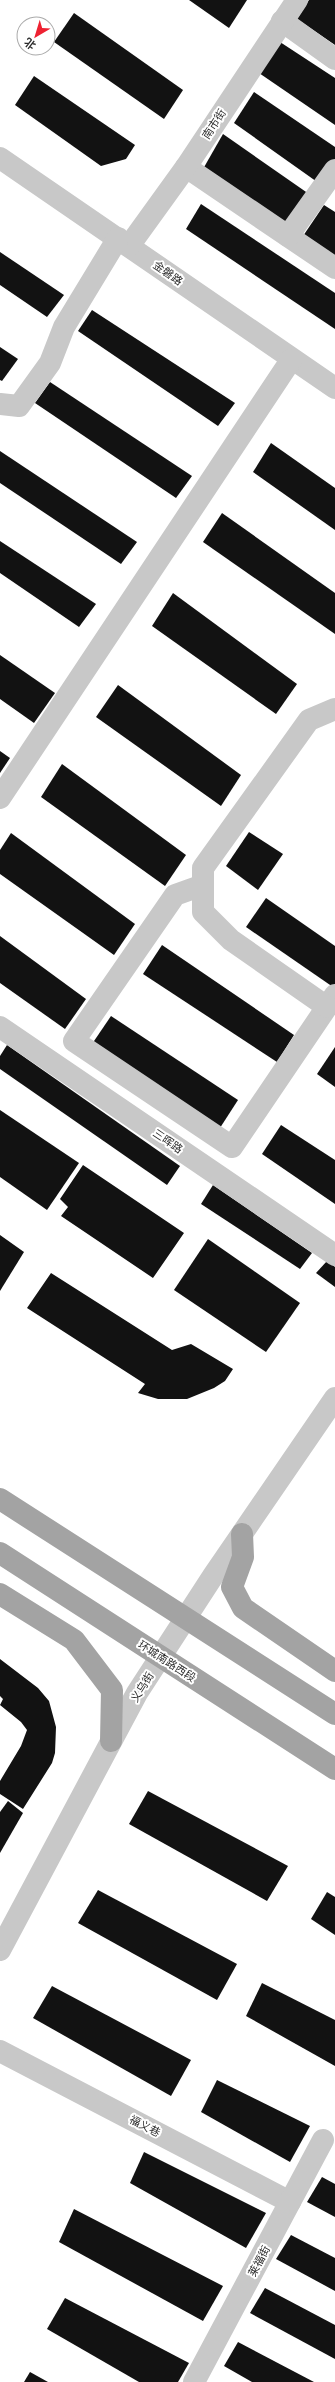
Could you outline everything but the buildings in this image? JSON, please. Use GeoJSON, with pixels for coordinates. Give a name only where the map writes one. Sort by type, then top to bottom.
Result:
{"type":"FeatureCollection","features":[{"type":"Feature","properties":{"kind":"main road"},"geometry":{"type":"LineString","coordinates":[[0,1499],[335,1714]]}},
{"type":"Feature","properties":{"kind":"main road"},"geometry":{"type":"LineString","coordinates":[[242,1534],[243,1557],[232,1587],[243,1608],[335,1671]]}},
{"type":"Feature","properties":{"kind":"main road","name":"环城南路西段"},"geometry":{"type":"LineString","coordinates":[[0,1553],[335,1769]]}},
{"type":"Feature","properties":{"kind":"main road"},"geometry":{"type":"LineString","coordinates":[[0,1594],[74,1640],[112,1690],[111,1741]]}},
{"type":"Feature","properties":{"kind":"street","name":"南市街"},"geometry":{"type":"LineString","coordinates":[[0,404],[19,406],[50,364],[64,326],[124,242],[186,167],[297,0]]}},
{"type":"Feature","properties":{"kind":"street"},"geometry":{"type":"LineString","coordinates":[[282,21],[335,59]]}},
{"type":"Feature","properties":{"kind":"street","name":"金磐路"},"geometry":{"type":"LineString","coordinates":[[0,158],[124,242],[291,360],[335,388]]}},
{"type":"Feature","properties":{"kind":"street"},"geometry":{"type":"LineString","coordinates":[[186,167],[335,268]]}},
{"type":"Feature","properties":{"kind":"street"},"geometry":{"type":"LineString","coordinates":[[288,236],[335,170]]}},
{"type":"Feature","properties":{"kind":"street"},"geometry":{"type":"LineString","coordinates":[[0,798],[291,360]]}},
{"type":"Feature","properties":{"kind":"street"},"geometry":{"type":"LineString","coordinates":[[203,885],[175,895],[74,1041],[232,1147],[331,1001],[232,940],[203,912],[203,885],[203,868],[309,720],[335,709]]}},
{"type":"Feature","properties":{"kind":"street","name":"三晖路"},"geometry":{"type":"LineString","coordinates":[[0,1027],[335,1255]]}},
{"type":"Feature","properties":{"kind":"street","name":"义乌街"},"geometry":{"type":"LineString","coordinates":[[0,1950],[137,1693],[242,1534],[335,1398]]}},
{"type":"Feature","properties":{"kind":"street","name":"福义巷"},"geometry":{"type":"LineString","coordinates":[[0,2051],[290,2202]]}},
{"type":"Feature","properties":{"kind":"street","name":"莱福街"},"geometry":{"type":"LineString","coordinates":[[194,2382],[323,2140]]}}]}
